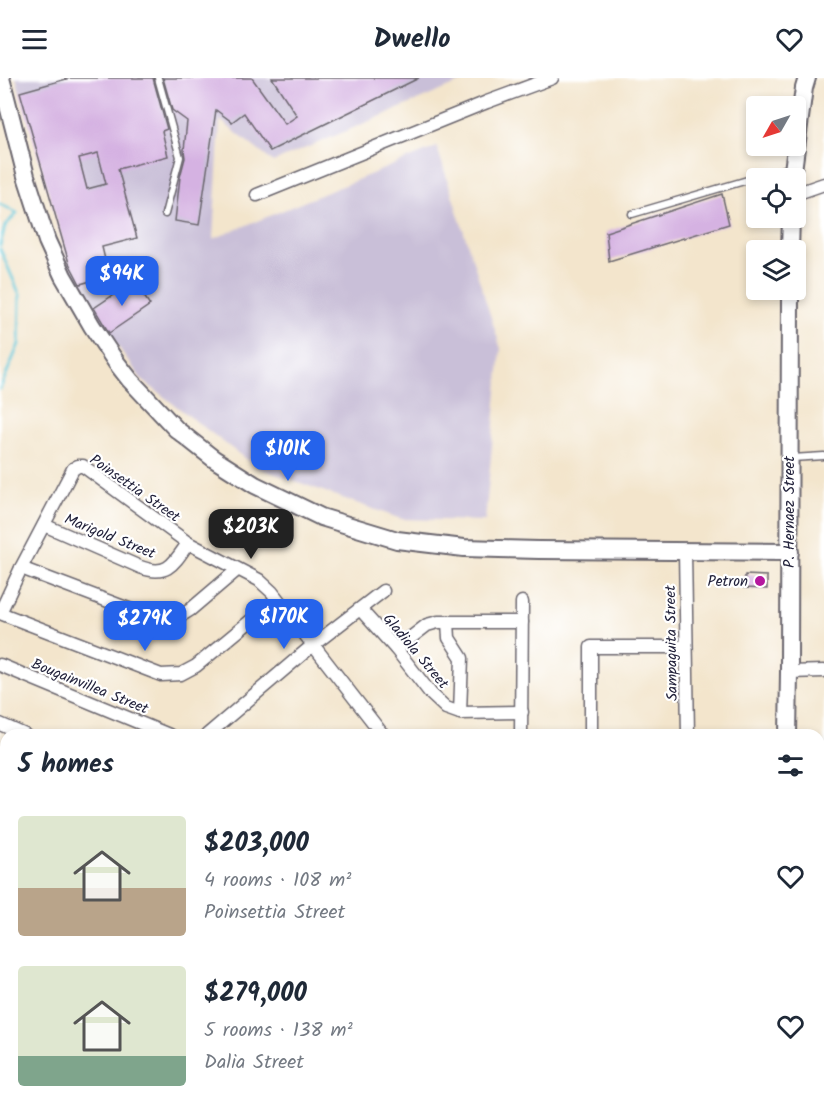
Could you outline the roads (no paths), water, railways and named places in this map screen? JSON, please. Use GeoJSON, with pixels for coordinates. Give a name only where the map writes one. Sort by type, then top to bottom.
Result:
{"type":"FeatureCollection","features":[{"type":"Feature","properties":{"kind":"street"},"geometry":{"type":"LineString","coordinates":[[1,78],[39,220],[53,256],[72,294],[116,362],[176,429],[214,459],[255,485],[321,517],[397,540],[474,548],[539,550],[790,552]]}},
{"type":"Feature","properties":{"kind":"street"},"geometry":{"type":"LineString","coordinates":[[257,195],[552,78]]}},
{"type":"Feature","properties":{"kind":"street"},"geometry":{"type":"LineString","coordinates":[[793,168],[807,78]]}},
{"type":"Feature","properties":{"kind":"street"},"geometry":{"type":"LineString","coordinates":[[806,190],[824,184]]}},
{"type":"Feature","properties":{"kind":"street","name":"P. Hernaez Street"},"geometry":{"type":"LineString","coordinates":[[788,729],[790,300]]}},
{"type":"Feature","properties":{"kind":"street","name":"Poinsettia Street"},"geometry":{"type":"LineString","coordinates":[[44,525],[73,469],[83,466],[188,543],[259,580],[272,592],[378,729]]}},
{"type":"Feature","properties":{"kind":"street"},"geometry":{"type":"LineString","coordinates":[[44,525],[0,613],[161,675],[182,674],[196,666],[277,599]]}},
{"type":"Feature","properties":{"kind":"street","name":"Marigold Street"},"geometry":{"type":"LineString","coordinates":[[44,525],[153,572],[164,570],[171,565],[188,543]]}},
{"type":"Feature","properties":{"kind":"street","name":"Sampaguita Street"},"geometry":{"type":"LineString","coordinates":[[685,551],[688,729]]}},
{"type":"Feature","properties":{"kind":"street"},"geometry":{"type":"LineString","coordinates":[[21,568],[158,620],[174,620],[190,610],[237,570]]}},
{"type":"Feature","properties":{"kind":"street"},"geometry":{"type":"LineString","coordinates":[[214,729],[313,645],[383,591]]}},
{"type":"Feature","properties":{"kind":"street"},"geometry":{"type":"LineString","coordinates":[[521,729],[522,602]]}},
{"type":"Feature","properties":{"kind":"street","name":"Gladiola Street"},"geometry":{"type":"LineString","coordinates":[[360,609],[396,649],[431,694],[446,708],[459,713]]}},
{"type":"Feature","properties":{"kind":"street"},"geometry":{"type":"LineString","coordinates":[[396,649],[427,625],[438,622],[522,622]]}},
{"type":"Feature","properties":{"kind":"street"},"geometry":{"type":"LineString","coordinates":[[448,622],[450,638],[462,658],[459,713],[522,712]]}},
{"type":"Feature","properties":{"kind":"street"},"geometry":{"type":"LineString","coordinates":[[591,729],[591,647],[686,647]]}},
{"type":"Feature","properties":{"kind":"street","name":"Bougainvillea Street"},"geometry":{"type":"LineString","coordinates":[[0,665],[155,729]]}},
{"type":"Feature","properties":{"kind":"street"},"geometry":{"type":"LineString","coordinates":[[789,672],[824,671]]}},
{"type":"Feature","properties":{"kind":"lane"},"geometry":{"type":"LineString","coordinates":[[158,78],[180,157],[165,214]]}},
{"type":"Feature","properties":{"kind":"lane"},"geometry":{"type":"LineString","coordinates":[[632,214],[746,185]]}},
{"type":"Feature","properties":{"kind":"lane"},"geometry":{"type":"LineString","coordinates":[[789,458],[824,456]]}},
{"type":"Feature","properties":{"kind":"waterway"},"geometry":{"type":"LineString","coordinates":[[0,204],[17,213],[5,226],[0,245]]}},
{"type":"Feature","properties":{"kind":"waterway"},"geometry":{"type":"LineString","coordinates":[[0,249],[20,295],[19,344],[0,389]]}},
{"type":"Feature","properties":{"kind":"place","name":"Petron"},"geometry":{"type":"Point","coordinates":[760,581]}}]}
